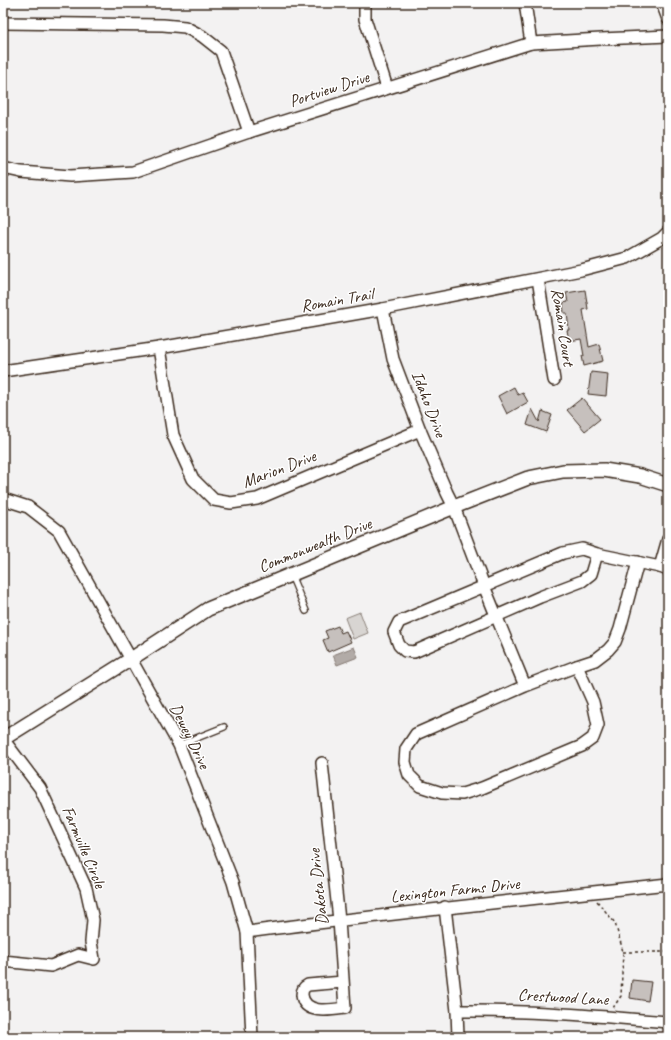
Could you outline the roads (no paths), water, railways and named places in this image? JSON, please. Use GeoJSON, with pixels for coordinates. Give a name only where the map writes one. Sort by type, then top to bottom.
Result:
{"type":"FeatureCollection","features":[{"type":"Feature","properties":{"kind":"street"},"geometry":{"type":"LineString","coordinates":[[364,3],[365,19],[387,88]]}},
{"type":"Feature","properties":{"kind":"street"},"geometry":{"type":"LineString","coordinates":[[524,3],[531,42]]}},
{"type":"Feature","properties":{"kind":"street"},"geometry":{"type":"LineString","coordinates":[[662,3],[668,19]]}},
{"type":"Feature","properties":{"kind":"street"},"geometry":{"type":"LineString","coordinates":[[3,24],[163,25],[185,27],[202,36],[221,51],[249,132]]}},
{"type":"Feature","properties":{"kind":"street","name":"Portview Drive"},"geometry":{"type":"LineString","coordinates":[[3,168],[21,172],[70,176],[134,172],[249,132],[531,42],[668,36]]}},
{"type":"Feature","properties":{"kind":"street","name":"Romain Trail"},"geometry":{"type":"LineString","coordinates":[[3,371],[159,348],[383,309],[538,279],[627,258],[666,238]]}},
{"type":"Feature","properties":{"kind":"street","name":"Romain Court"},"geometry":{"type":"LineString","coordinates":[[538,279],[554,380]]}},
{"type":"Feature","properties":{"kind":"street","name":"Idaho Drive"},"geometry":{"type":"LineString","coordinates":[[383,309],[393,359],[420,430],[454,507],[484,586],[525,686]]}},
{"type":"Feature","properties":{"kind":"street","name":"Marion Drive"},"geometry":{"type":"LineString","coordinates":[[159,348],[173,435],[193,480],[214,500],[231,503],[257,498],[420,430]]}},
{"type":"Feature","properties":{"kind":"street","name":"Commonwealth Drive"},"geometry":{"type":"LineString","coordinates":[[3,739],[208,609],[528,478],[562,471],[604,470],[640,476],[668,485]]}},
{"type":"Feature","properties":{"kind":"street","name":"Dewey Drive"},"geometry":{"type":"LineString","coordinates":[[3,499],[28,507],[59,531],[179,745],[233,882],[247,932],[252,1037]]}},
{"type":"Feature","properties":{"kind":"street"},"geometry":{"type":"LineString","coordinates":[[597,554],[591,574],[582,581],[540,597],[414,652],[404,651],[399,645],[394,632],[399,622],[563,553],[582,549],[597,554],[664,568],[668,539]]}},
{"type":"Feature","properties":{"kind":"street"},"geometry":{"type":"LineString","coordinates":[[577,666],[593,702],[598,725],[594,738],[582,746],[482,788],[462,794],[442,793],[420,786],[409,775],[405,762],[406,749],[416,734],[525,686],[577,666],[595,660],[608,650],[615,642],[620,629],[638,562]]}},
{"type":"Feature","properties":{"kind":"street","name":"Farmville Circle"},"geometry":{"type":"LineString","coordinates":[[3,739],[40,788],[86,888],[93,920],[91,942],[94,959],[78,955],[50,966],[3,961]]}},
{"type":"Feature","properties":{"kind":"street","name":"Dakota Drive"},"geometry":{"type":"LineString","coordinates":[[322,763],[339,920],[345,1008],[327,1010],[310,1008],[304,1003],[302,992],[304,987],[308,985],[343,982]]}},
{"type":"Feature","properties":{"kind":"street","name":"Lexington Farms Drive"},"geometry":{"type":"LineString","coordinates":[[247,932],[339,920],[668,884]]}},
{"type":"Feature","properties":{"kind":"street"},"geometry":{"type":"LineString","coordinates":[[445,908],[457,1011],[458,1037]]}},
{"type":"Feature","properties":{"kind":"street","name":"Crestwood Lane"},"geometry":{"type":"LineString","coordinates":[[457,1011],[493,1010],[668,1022]]}},
{"type":"Feature","properties":{"kind":"lane"},"geometry":{"type":"LineString","coordinates":[[291,575],[306,611]]}},
{"type":"Feature","properties":{"kind":"lane"},"geometry":{"type":"LineString","coordinates":[[179,745],[224,727]]}}]}
